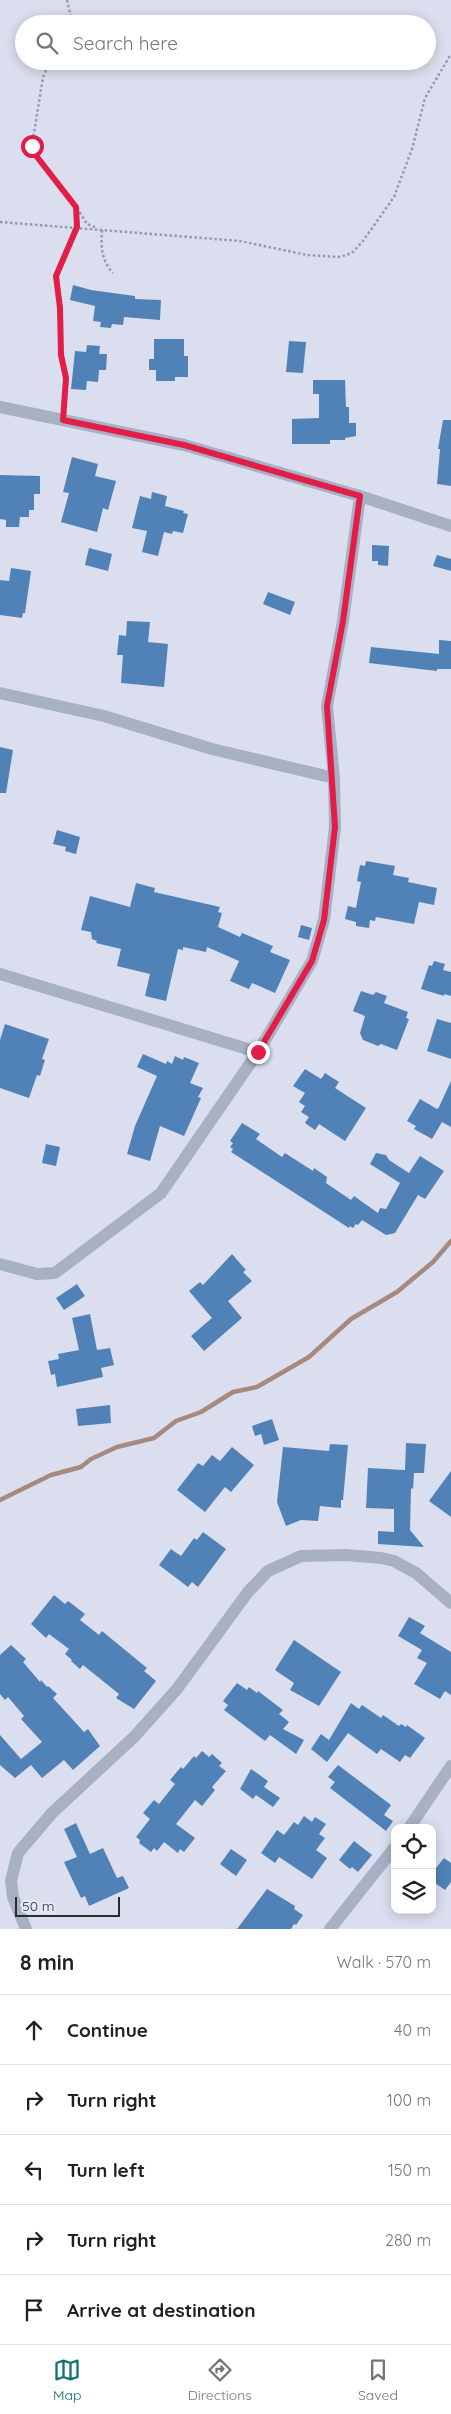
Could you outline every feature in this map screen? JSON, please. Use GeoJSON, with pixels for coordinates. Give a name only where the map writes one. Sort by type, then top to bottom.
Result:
{"type":"FeatureCollection","features":[{"type":"Feature","properties":{"kind":"street"},"geometry":{"type":"LineString","coordinates":[[0,407],[184,445],[360,496],[451,526]]}},
{"type":"Feature","properties":{"kind":"street"},"geometry":{"type":"LineString","coordinates":[[0,1264],[37,1274],[55,1273],[152,1201],[169,1183],[258,1052],[312,961],[324,920],[335,827],[334,778],[327,706],[343,621],[360,496]]}},
{"type":"Feature","properties":{"kind":"street"},"geometry":{"type":"LineString","coordinates":[[0,693],[104,716],[212,749],[334,778]]}},
{"type":"Feature","properties":{"kind":"street"},"geometry":{"type":"LineString","coordinates":[[0,974],[258,1052]]}},
{"type":"Feature","properties":{"kind":"street"},"geometry":{"type":"LineString","coordinates":[[26,1929],[13,1897],[11,1881],[18,1853],[32,1839],[52,1813],[134,1737],[177,1689],[248,1592],[268,1571],[301,1556],[346,1555],[381,1558],[394,1561],[416,1573],[451,1603]]}},
{"type":"Feature","properties":{"kind":"street"},"geometry":{"type":"LineString","coordinates":[[412,1824],[451,1766]]}},
{"type":"Feature","properties":{"kind":"street"},"geometry":{"type":"LineString","coordinates":[[330,1929],[391,1852]]}},
{"type":"Feature","properties":{"kind":"path"},"geometry":{"type":"LineString","coordinates":[[67,0],[71,15]]}},
{"type":"Feature","properties":{"kind":"path"},"geometry":{"type":"LineString","coordinates":[[0,222],[240,242],[307,255],[340,256],[352,253],[364,241],[394,197],[412,149],[425,98],[451,54]]}},
{"type":"Feature","properties":{"kind":"path"},"geometry":{"type":"LineString","coordinates":[[45,70],[42,76],[32,146],[34,153],[87,224],[102,229]]}},
{"type":"Feature","properties":{"kind":"path"},"geometry":{"type":"LineString","coordinates":[[63,420],[66,378],[61,355],[60,308],[56,276],[77,227],[76,207]]}},
{"type":"Feature","properties":{"kind":"path"},"geometry":{"type":"LineString","coordinates":[[102,229],[102,248],[105,264],[113,273]]}},
{"type":"Feature","properties":{"kind":"building"},"geometry":{"type":"Polygon","coordinates":[[[73,285],[91,290],[135,296],[135,299],[161,300],[160,320],[124,317],[123,325],[112,324],[111,328],[100,327],[101,322],[93,321],[95,306],[70,300],[73,285]]]}},
{"type":"Feature","properties":{"kind":"building"},"geometry":{"type":"Polygon","coordinates":[[[154,339],[184,339],[184,356],[188,356],[188,377],[175,377],[175,381],[156,381],[156,370],[149,370],[149,359],[154,359],[154,339]]]}},
{"type":"Feature","properties":{"kind":"building"},"geometry":{"type":"Polygon","coordinates":[[[289,341],[306,342],[303,373],[286,372],[289,341]]]}},
{"type":"Feature","properties":{"kind":"building"},"geometry":{"type":"Polygon","coordinates":[[[87,345],[100,346],[99,354],[107,354],[106,370],[99,370],[98,382],[87,381],[86,390],[71,389],[75,351],[86,352],[87,345]]]}},
{"type":"Feature","properties":{"kind":"building"},"geometry":{"type":"Polygon","coordinates":[[[313,380],[345,380],[346,407],[349,407],[349,423],[356,423],[356,436],[345,438],[345,440],[330,440],[330,444],[292,444],[292,419],[319,418],[319,394],[313,394],[313,380]]]}},
{"type":"Feature","properties":{"kind":"building"},"geometry":{"type":"Polygon","coordinates":[[[443,420],[451,420],[451,486],[437,484],[440,449],[438,449],[443,420]]]}},
{"type":"Feature","properties":{"kind":"building"},"geometry":{"type":"Polygon","coordinates":[[[72,457],[98,464],[95,476],[116,481],[108,510],[103,508],[97,532],[61,522],[69,493],[63,492],[72,457]]]}},
{"type":"Feature","properties":{"kind":"building"},"geometry":{"type":"Polygon","coordinates":[[[0,475],[40,476],[40,494],[34,494],[34,510],[29,510],[29,517],[20,517],[19,527],[6,527],[6,520],[0,519],[0,475]]]}},
{"type":"Feature","properties":{"kind":"building"},"geometry":{"type":"Polygon","coordinates":[[[152,492],[167,496],[165,506],[184,511],[183,513],[188,514],[183,533],[173,531],[172,534],[164,532],[158,556],[142,552],[147,531],[132,528],[140,496],[151,499],[152,492]]]}},
{"type":"Feature","properties":{"kind":"building"},"geometry":{"type":"Polygon","coordinates":[[[372,545],[389,546],[388,566],[378,565],[378,561],[372,561],[372,545]]]}},
{"type":"Feature","properties":{"kind":"building"},"geometry":{"type":"Polygon","coordinates":[[[89,548],[112,554],[108,571],[85,565],[89,548]]]}},
{"type":"Feature","properties":{"kind":"building"},"geometry":{"type":"Polygon","coordinates":[[[437,555],[451,559],[451,571],[433,566],[437,555]]]}},
{"type":"Feature","properties":{"kind":"building"},"geometry":{"type":"Polygon","coordinates":[[[11,568],[31,571],[25,613],[23,613],[22,618],[0,615],[0,580],[9,581],[11,568]]]}},
{"type":"Feature","properties":{"kind":"building"},"geometry":{"type":"Polygon","coordinates":[[[268,592],[295,602],[290,615],[263,604],[268,592]]]}},
{"type":"Feature","properties":{"kind":"building"},"geometry":{"type":"Polygon","coordinates":[[[127,621],[150,622],[148,642],[168,644],[164,687],[121,683],[123,655],[117,655],[119,635],[126,636],[127,621]]]}},
{"type":"Feature","properties":{"kind":"building"},"geometry":{"type":"Polygon","coordinates":[[[439,640],[451,641],[451,669],[437,669],[437,671],[369,663],[371,647],[439,654],[439,640]]]}},
{"type":"Feature","properties":{"kind":"building"},"geometry":{"type":"Polygon","coordinates":[[[0,747],[13,750],[6,793],[0,793],[0,747]]]}},
{"type":"Feature","properties":{"kind":"building"},"geometry":{"type":"Polygon","coordinates":[[[57,830],[80,837],[76,854],[65,851],[66,847],[53,844],[57,830]]]}},
{"type":"Feature","properties":{"kind":"building"},"geometry":{"type":"Polygon","coordinates":[[[366,861],[395,866],[393,875],[409,878],[408,882],[437,888],[434,905],[419,902],[414,924],[376,917],[375,921],[370,920],[369,928],[356,926],[356,922],[345,919],[348,906],[356,908],[361,882],[357,881],[360,865],[365,866],[366,861]]]}},
{"type":"Feature","properties":{"kind":"building"},"geometry":{"type":"Polygon","coordinates":[[[136,883],[155,888],[154,892],[220,907],[218,912],[222,913],[218,927],[240,937],[242,933],[273,946],[270,952],[290,960],[275,993],[252,983],[249,989],[230,981],[239,961],[207,947],[206,952],[183,947],[183,950],[178,949],[166,1001],[145,996],[150,974],[117,966],[121,949],[96,943],[97,941],[92,939],[91,932],[81,930],[90,896],[130,907],[136,883]]]}},
{"type":"Feature","properties":{"kind":"building"},"geometry":{"type":"Polygon","coordinates":[[[301,925],[312,928],[309,940],[298,937],[301,925]]]}},
{"type":"Feature","properties":{"kind":"building"},"geometry":{"type":"Polygon","coordinates":[[[434,961],[445,964],[443,970],[451,972],[451,996],[444,994],[444,996],[421,989],[429,965],[432,966],[434,961]]]}},
{"type":"Feature","properties":{"kind":"building"},"geometry":{"type":"Polygon","coordinates":[[[361,991],[373,995],[376,992],[387,996],[384,1003],[408,1012],[406,1018],[409,1019],[397,1050],[381,1044],[378,1046],[363,1040],[360,1033],[365,1016],[353,1011],[361,991]]]}},
{"type":"Feature","properties":{"kind":"building"},"geometry":{"type":"Polygon","coordinates":[[[437,1019],[451,1023],[451,1059],[427,1051],[437,1019]]]}},
{"type":"Feature","properties":{"kind":"building"},"geometry":{"type":"Polygon","coordinates":[[[5,1024],[49,1039],[42,1059],[45,1060],[40,1076],[37,1075],[29,1098],[0,1088],[0,1040],[5,1024]]]}},
{"type":"Feature","properties":{"kind":"building"},"geometry":{"type":"Polygon","coordinates":[[[143,1054],[166,1064],[167,1061],[172,1064],[175,1056],[183,1060],[184,1057],[199,1063],[190,1083],[203,1088],[198,1097],[201,1098],[184,1136],[160,1126],[150,1161],[127,1154],[135,1126],[157,1076],[137,1067],[143,1054]]]}},
{"type":"Feature","properties":{"kind":"building"},"geometry":{"type":"Polygon","coordinates":[[[305,1069],[321,1079],[325,1073],[339,1082],[335,1088],[366,1108],[345,1141],[319,1124],[315,1130],[305,1123],[309,1117],[301,1112],[305,1106],[299,1102],[305,1093],[293,1086],[305,1069]]]}},
{"type":"Feature","properties":{"kind":"building"},"geometry":{"type":"Polygon","coordinates":[[[451,1081],[451,1127],[442,1122],[432,1139],[414,1129],[416,1126],[407,1121],[420,1099],[437,1109],[451,1081]]]}},
{"type":"Feature","properties":{"kind":"building"},"geometry":{"type":"Polygon","coordinates":[[[242,1123],[260,1134],[256,1139],[282,1157],[285,1153],[313,1171],[314,1168],[327,1177],[326,1183],[351,1200],[354,1196],[378,1213],[380,1208],[386,1209],[400,1183],[370,1164],[376,1153],[386,1155],[389,1160],[409,1173],[420,1156],[444,1171],[425,1199],[418,1195],[395,1233],[386,1235],[362,1220],[358,1225],[356,1224],[353,1228],[350,1226],[349,1228],[231,1152],[233,1149],[230,1147],[233,1143],[230,1141],[242,1123]]]}},
{"type":"Feature","properties":{"kind":"building"},"geometry":{"type":"Polygon","coordinates":[[[46,1144],[60,1147],[56,1166],[42,1163],[46,1144]]]}},
{"type":"Feature","properties":{"kind":"building"},"geometry":{"type":"Polygon","coordinates":[[[232,1254],[246,1270],[243,1272],[252,1281],[228,1301],[242,1318],[204,1351],[191,1336],[212,1318],[189,1291],[200,1282],[203,1285],[232,1254]]]}},
{"type":"Feature","properties":{"kind":"building"},"geometry":{"type":"Polygon","coordinates":[[[77,1284],[85,1296],[64,1310],[56,1298],[77,1284]]]}},
{"type":"Feature","properties":{"kind":"building"},"geometry":{"type":"Polygon","coordinates":[[[90,1314],[97,1350],[110,1348],[114,1365],[101,1368],[103,1377],[57,1387],[55,1374],[51,1375],[48,1361],[59,1359],[58,1354],[79,1350],[72,1318],[90,1314]]]}},
{"type":"Feature","properties":{"kind":"building"},"geometry":{"type":"Polygon","coordinates":[[[110,1405],[111,1423],[78,1426],[76,1409],[110,1405]]]}},
{"type":"Feature","properties":{"kind":"building"},"geometry":{"type":"Polygon","coordinates":[[[272,1419],[279,1440],[264,1445],[261,1434],[255,1436],[252,1426],[272,1419]]]}},
{"type":"Feature","properties":{"kind":"building"},"geometry":{"type":"Polygon","coordinates":[[[406,1443],[426,1444],[424,1473],[414,1473],[413,1489],[411,1488],[410,1530],[424,1547],[378,1544],[378,1531],[394,1532],[394,1509],[366,1508],[368,1468],[405,1470],[406,1443]]]}},
{"type":"Feature","properties":{"kind":"building"},"geometry":{"type":"Polygon","coordinates":[[[330,1444],[348,1445],[341,1508],[320,1506],[318,1521],[301,1520],[286,1526],[277,1502],[283,1447],[329,1451],[330,1444]]]}},
{"type":"Feature","properties":{"kind":"building"},"geometry":{"type":"Polygon","coordinates":[[[232,1447],[254,1465],[231,1492],[225,1487],[205,1512],[177,1490],[198,1463],[203,1466],[212,1455],[220,1461],[232,1447]]]}},
{"type":"Feature","properties":{"kind":"building"},"geometry":{"type":"Polygon","coordinates":[[[451,1471],[451,1517],[429,1501],[451,1471]]]}},
{"type":"Feature","properties":{"kind":"building"},"geometry":{"type":"Polygon","coordinates":[[[203,1532],[226,1549],[198,1587],[192,1582],[188,1587],[159,1565],[171,1549],[181,1556],[194,1538],[197,1540],[203,1532]]]}},
{"type":"Feature","properties":{"kind":"building"},"geometry":{"type":"Polygon","coordinates":[[[54,1595],[65,1604],[68,1601],[85,1614],[80,1620],[99,1635],[102,1631],[147,1668],[144,1671],[156,1681],[134,1709],[116,1698],[119,1694],[83,1665],[80,1669],[71,1661],[65,1654],[69,1649],[49,1634],[46,1638],[31,1624],[54,1595]]]}},
{"type":"Feature","properties":{"kind":"building"},"geometry":{"type":"Polygon","coordinates":[[[409,1617],[425,1626],[420,1633],[451,1652],[451,1695],[445,1691],[440,1699],[414,1684],[427,1663],[417,1658],[422,1650],[398,1636],[409,1617]]]}},
{"type":"Feature","properties":{"kind":"building"},"geometry":{"type":"Polygon","coordinates":[[[294,1640],[341,1672],[319,1706],[290,1690],[294,1683],[275,1670],[294,1640]]]}},
{"type":"Feature","properties":{"kind":"building"},"geometry":{"type":"Polygon","coordinates":[[[11,1645],[26,1659],[23,1662],[40,1682],[41,1680],[57,1694],[53,1698],[84,1732],[88,1729],[100,1746],[73,1770],[64,1760],[42,1778],[31,1765],[15,1778],[0,1765],[0,1735],[21,1759],[42,1742],[21,1719],[24,1716],[8,1697],[5,1700],[0,1694],[0,1655],[11,1645]]]}},
{"type":"Feature","properties":{"kind":"building"},"geometry":{"type":"Polygon","coordinates":[[[237,1683],[247,1690],[249,1687],[257,1693],[258,1691],[283,1710],[279,1714],[289,1722],[283,1729],[304,1740],[296,1754],[270,1735],[265,1741],[224,1710],[228,1705],[223,1701],[237,1683]]]}},
{"type":"Feature","properties":{"kind":"building"},"geometry":{"type":"Polygon","coordinates":[[[351,1703],[359,1709],[362,1705],[381,1718],[383,1715],[399,1726],[401,1724],[406,1727],[407,1725],[425,1738],[410,1758],[405,1755],[400,1762],[381,1749],[377,1754],[348,1733],[327,1762],[311,1749],[321,1734],[329,1740],[351,1703]]]}},
{"type":"Feature","properties":{"kind":"building"},"geometry":{"type":"Polygon","coordinates":[[[202,1751],[209,1757],[212,1754],[222,1763],[219,1766],[226,1771],[212,1787],[215,1790],[202,1806],[195,1800],[176,1824],[195,1838],[184,1852],[180,1849],[178,1853],[164,1842],[157,1851],[154,1848],[151,1852],[139,1843],[140,1840],[136,1837],[150,1819],[143,1813],[154,1800],[159,1804],[175,1784],[170,1780],[181,1767],[183,1769],[194,1756],[196,1758],[202,1751]]]}},
{"type":"Feature","properties":{"kind":"building"},"geometry":{"type":"Polygon","coordinates":[[[338,1765],[391,1805],[384,1815],[393,1821],[386,1831],[330,1788],[335,1782],[328,1777],[338,1765]]]}},
{"type":"Feature","properties":{"kind":"building"},"geometry":{"type":"Polygon","coordinates":[[[251,1769],[268,1781],[264,1787],[280,1798],[273,1807],[256,1795],[253,1799],[240,1789],[251,1769]]]}},
{"type":"Feature","properties":{"kind":"building"},"geometry":{"type":"Polygon","coordinates":[[[304,1816],[312,1822],[315,1817],[326,1824],[319,1834],[325,1838],[316,1850],[327,1858],[312,1879],[279,1857],[275,1863],[261,1853],[277,1830],[284,1835],[294,1822],[298,1825],[304,1816]]]}},
{"type":"Feature","properties":{"kind":"building"},"geometry":{"type":"Polygon","coordinates":[[[76,1823],[90,1854],[103,1848],[117,1878],[123,1876],[129,1888],[89,1906],[85,1896],[81,1898],[64,1862],[77,1857],[64,1829],[76,1823]]]}},
{"type":"Feature","properties":{"kind":"building"},"geometry":{"type":"Polygon","coordinates":[[[354,1841],[372,1855],[358,1872],[352,1867],[350,1869],[339,1860],[354,1841]]]}},
{"type":"Feature","properties":{"kind":"building"},"geometry":{"type":"Polygon","coordinates":[[[231,1849],[247,1860],[236,1876],[220,1864],[231,1849]]]}},
{"type":"Feature","properties":{"kind":"building"},"geometry":{"type":"Polygon","coordinates":[[[444,1858],[451,1863],[451,1882],[445,1890],[436,1884],[436,1868],[444,1858]]]}},
{"type":"Feature","properties":{"kind":"building"},"geometry":{"type":"Polygon","coordinates":[[[267,1889],[295,1906],[294,1909],[303,1915],[296,1925],[294,1924],[291,1929],[237,1929],[267,1889]]]}},
{"type":"Feature","properties":{"kind":"waterway"},"geometry":{"type":"LineString","coordinates":[[0,1500],[51,1475],[81,1467],[91,1459],[117,1447],[154,1438],[176,1421],[201,1412],[233,1392],[257,1387],[309,1357],[351,1319],[397,1292],[433,1262],[451,1241]]}},
{"type":"Feature","properties":{"kind":"route"},"geometry":{"type":"LineString","coordinates":[[32,146],[34,153],[76,207],[77,227],[56,276],[60,308],[61,355],[66,378],[63,420],[184,445],[360,496],[343,621],[327,706],[327,723],[334,778],[335,827],[324,920],[312,961],[258,1052]]}}]}
